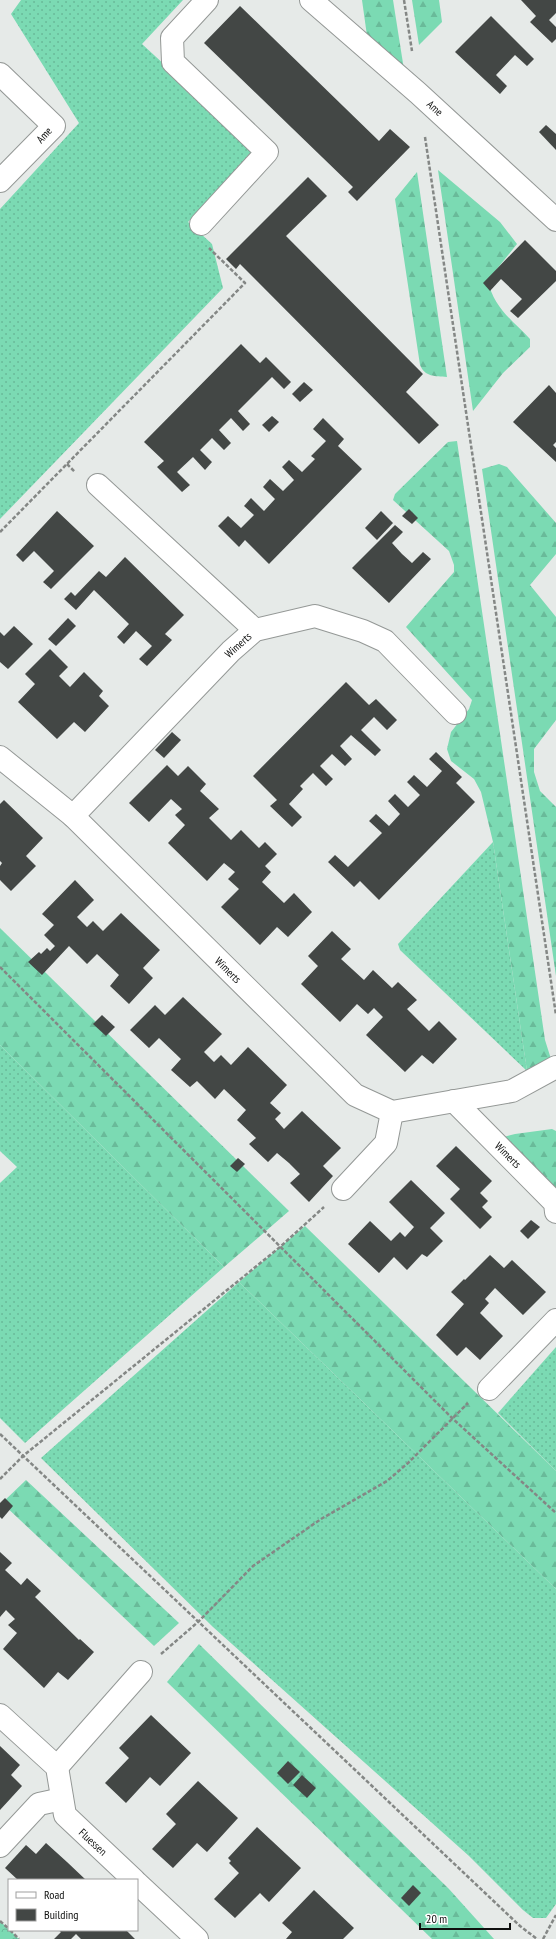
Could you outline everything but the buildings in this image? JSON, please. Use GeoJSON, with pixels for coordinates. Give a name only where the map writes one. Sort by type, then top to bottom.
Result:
{"type":"FeatureCollection","features":[{"type":"Feature","properties":{"kind":"street"},"geometry":{"type":"LineString","coordinates":[[201,224],[266,152],[173,62],[172,38],[207,0]]}},
{"type":"Feature","properties":{"kind":"street","name":"Ame"},"geometry":{"type":"LineString","coordinates":[[311,0],[418,93],[556,220]]}},
{"type":"Feature","properties":{"kind":"street","name":"Ame"},"geometry":{"type":"LineString","coordinates":[[0,74],[54,126],[0,181]]}},
{"type":"Feature","properties":{"kind":"street","name":"Wimerts"},"geometry":{"type":"LineString","coordinates":[[98,485],[255,630]]}},
{"type":"Feature","properties":{"kind":"street","name":"Wimerts"},"geometry":{"type":"LineString","coordinates":[[73,816],[231,651],[255,630],[315,616],[363,631],[385,642],[455,713]]}},
{"type":"Feature","properties":{"kind":"street","name":"Wimerts"},"geometry":{"type":"LineString","coordinates":[[0,757],[73,816],[355,1095],[392,1112]]}},
{"type":"Feature","properties":{"kind":"street"},"geometry":{"type":"LineString","coordinates":[[343,1189],[386,1143],[392,1112],[512,1091],[556,1067]]}},
{"type":"Feature","properties":{"kind":"street","name":"Wimerts"},"geometry":{"type":"LineString","coordinates":[[454,1101],[555,1203],[556,1212]]}},
{"type":"Feature","properties":{"kind":"street"},"geometry":{"type":"LineString","coordinates":[[489,1389],[556,1320]]}},
{"type":"Feature","properties":{"kind":"street"},"geometry":{"type":"LineString","coordinates":[[0,1715],[57,1767],[141,1672]]}},
{"type":"Feature","properties":{"kind":"street","name":"Fluessen"},"geometry":{"type":"LineString","coordinates":[[57,1767],[65,1815],[133,1879]]}},
{"type":"Feature","properties":{"kind":"street"},"geometry":{"type":"LineString","coordinates":[[0,1846],[39,1804],[62,1799]]}},
{"type":"Feature","properties":{"kind":"street"},"geometry":{"type":"LineString","coordinates":[[138,1884],[197,1939]]}},
{"type":"Feature","properties":{"kind":"path"},"geometry":{"type":"LineString","coordinates":[[404,0],[556,1015]]}},
{"type":"Feature","properties":{"kind":"path"},"geometry":{"type":"LineString","coordinates":[[0,532],[245,283],[194,234],[201,224]]}},
{"type":"Feature","properties":{"kind":"path"},"geometry":{"type":"LineString","coordinates":[[0,967],[452,1418],[556,1514]]}},
{"type":"Feature","properties":{"kind":"path"},"geometry":{"type":"LineString","coordinates":[[0,1479],[23,1456],[280,1246],[343,1189]]}},
{"type":"Feature","properties":{"kind":"path"},"geometry":{"type":"LineString","coordinates":[[141,1672],[198,1622],[253,1566],[322,1519],[387,1482],[482,1389],[489,1389]]}},
{"type":"Feature","properties":{"kind":"path"},"geometry":{"type":"LineString","coordinates":[[0,1434],[520,1926],[537,1939]]}},
{"type":"Feature","properties":{"kind":"path"},"geometry":{"type":"LineString","coordinates":[[543,1939],[556,1915]]}},
{"type":"Feature","properties":{"kind":"path"},"geometry":{"type":"LineString","coordinates":[[0,1921],[8,1929]]}},
{"type":"Feature","properties":{"kind":"path"},"geometry":{"type":"LineString","coordinates":[[10,1931],[19,1939]]}},
{"type":"Feature","properties":{"kind":"green space"},"geometry":{"type":"Polygon","coordinates":[[[21,0],[183,0],[142,44],[256,149],[188,222],[212,244],[223,288],[0,519],[0,209],[79,123],[11,14],[21,0]]]}},
{"type":"Feature","properties":{"kind":"green space"},"geometry":{"type":"Polygon","coordinates":[[[362,0],[393,0],[405,76],[368,43],[362,0]]]}},
{"type":"Feature","properties":{"kind":"green space"},"geometry":{"type":"Polygon","coordinates":[[[412,0],[439,0],[442,22],[419,45],[412,0]]]}},
{"type":"Feature","properties":{"kind":"green space"},"geometry":{"type":"Polygon","coordinates":[[[438,170],[500,222],[517,244],[488,280],[494,298],[499,306],[530,339],[530,347],[503,373],[473,411],[438,170]]]}},
{"type":"Feature","properties":{"kind":"green space"},"geometry":{"type":"Polygon","coordinates":[[[417,172],[447,377],[428,374],[420,365],[395,199],[417,172]]]}},
{"type":"Feature","properties":{"kind":"green space"},"geometry":{"type":"Polygon","coordinates":[[[457,441],[545,1040],[551,1059],[527,1071],[493,842],[481,792],[474,779],[451,761],[447,749],[451,732],[469,709],[472,700],[406,627],[454,572],[454,565],[449,551],[393,500],[395,494],[448,442],[457,441]]]}},
{"type":"Feature","properties":{"kind":"green space"},"geometry":{"type":"Polygon","coordinates":[[[499,464],[507,467],[556,523],[556,554],[530,585],[556,617],[556,720],[534,749],[534,772],[540,791],[556,807],[556,976],[482,469],[499,464]]]}},
{"type":"Feature","properties":{"kind":"green space"},"geometry":{"type":"Polygon","coordinates":[[[493,842],[527,1071],[400,950],[398,944],[493,842]]]}},
{"type":"Feature","properties":{"kind":"green space"},"geometry":{"type":"Polygon","coordinates":[[[0,928],[289,1211],[224,1267],[0,1045],[0,928]]]}},
{"type":"Feature","properties":{"kind":"green space"},"geometry":{"type":"Polygon","coordinates":[[[0,1045],[224,1267],[25,1443],[0,1418],[0,1183],[17,1167],[0,1151],[0,1045]]]}},
{"type":"Feature","properties":{"kind":"green space"},"geometry":{"type":"Polygon","coordinates":[[[552,1129],[556,1131],[556,1191],[500,1138],[515,1134],[552,1129]]]}},
{"type":"Feature","properties":{"kind":"green space"},"geometry":{"type":"Polygon","coordinates":[[[305,1226],[556,1471],[556,1589],[239,1282],[305,1226]]]}},
{"type":"Feature","properties":{"kind":"green space"},"geometry":{"type":"Polygon","coordinates":[[[239,1282],[556,1589],[556,1904],[546,1918],[533,1918],[523,1910],[469,1856],[213,1627],[41,1458],[239,1282]]]}},
{"type":"Feature","properties":{"kind":"green space"},"geometry":{"type":"Polygon","coordinates":[[[556,1347],[556,1471],[498,1413],[556,1347]]]}},
{"type":"Feature","properties":{"kind":"green space"},"geometry":{"type":"Polygon","coordinates":[[[26,1480],[179,1623],[154,1646],[2,1503],[26,1480]]]}},
{"type":"Feature","properties":{"kind":"green space"},"geometry":{"type":"Polygon","coordinates":[[[199,1644],[449,1889],[494,1939],[432,1939],[167,1682],[199,1644]]]}},
{"type":"Feature","properties":{"kind":"green space"},"geometry":{"type":"Polygon","coordinates":[[[0,1921],[8,1929],[8,1931],[11,1931],[19,1939],[0,1939],[0,1921]]]}}]}
